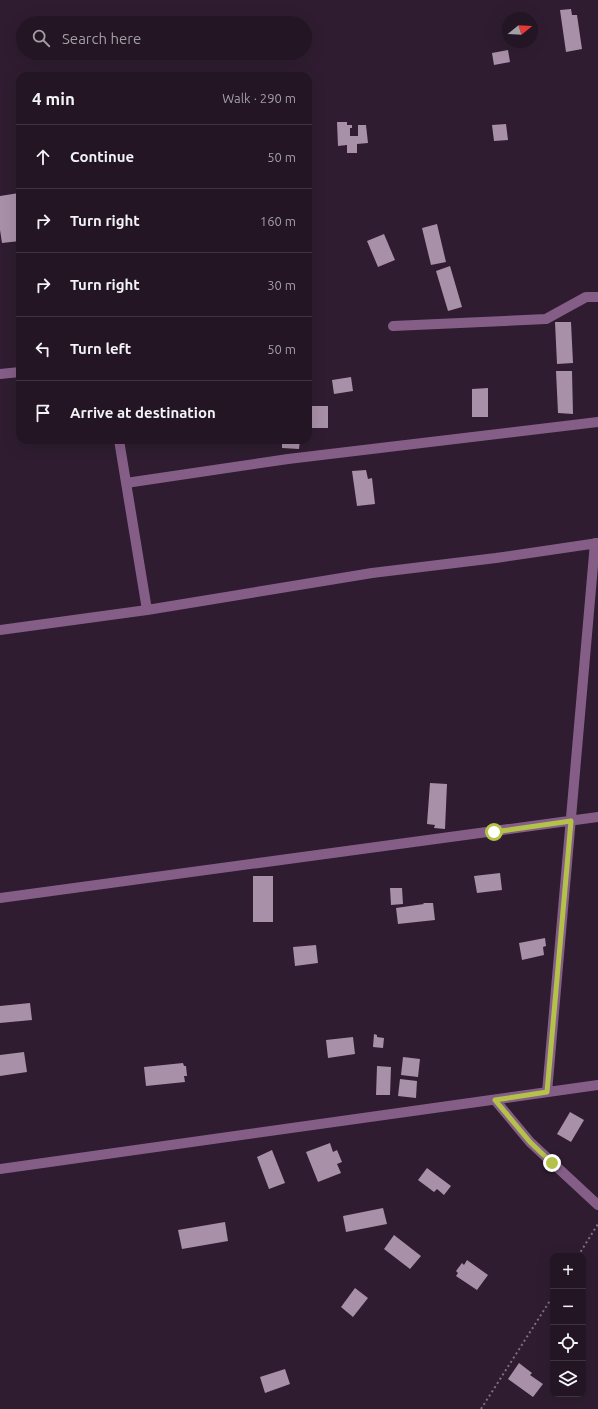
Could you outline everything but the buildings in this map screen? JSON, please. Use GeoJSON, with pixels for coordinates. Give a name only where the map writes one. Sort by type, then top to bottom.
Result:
{"type":"FeatureCollection","features":[{"type":"Feature","properties":{"kind":"street"},"geometry":{"type":"LineString","coordinates":[[393,326],[546,319],[586,297],[598,297]]}},
{"type":"Feature","properties":{"kind":"street"},"geometry":{"type":"LineString","coordinates":[[0,374],[16,372]]}},
{"type":"Feature","properties":{"kind":"street"},"geometry":{"type":"LineString","coordinates":[[126,483],[288,459],[598,422]]}},
{"type":"Feature","properties":{"kind":"street"},"geometry":{"type":"LineString","coordinates":[[121,444],[147,610]]}},
{"type":"Feature","properties":{"kind":"street"},"geometry":{"type":"LineString","coordinates":[[0,630],[147,610],[372,573],[496,558],[597,543],[547,1092]]}},
{"type":"Feature","properties":{"kind":"street"},"geometry":{"type":"LineString","coordinates":[[0,898],[598,817]]}},
{"type":"Feature","properties":{"kind":"street"},"geometry":{"type":"LineString","coordinates":[[0,1169],[598,1085]]}},
{"type":"Feature","properties":{"kind":"street"},"geometry":{"type":"LineString","coordinates":[[495,1100],[530,1142],[598,1205]]}},
{"type":"Feature","properties":{"kind":"path"},"geometry":{"type":"LineString","coordinates":[[580,1253],[598,1224]]}},
{"type":"Feature","properties":{"kind":"path"},"geometry":{"type":"LineString","coordinates":[[481,1409],[550,1301]]}},
{"type":"Feature","properties":{"kind":"route"},"geometry":{"type":"LineString","coordinates":[[494,832],[571,821],[547,1092],[495,1100],[530,1142],[552,1163]]}}]}
